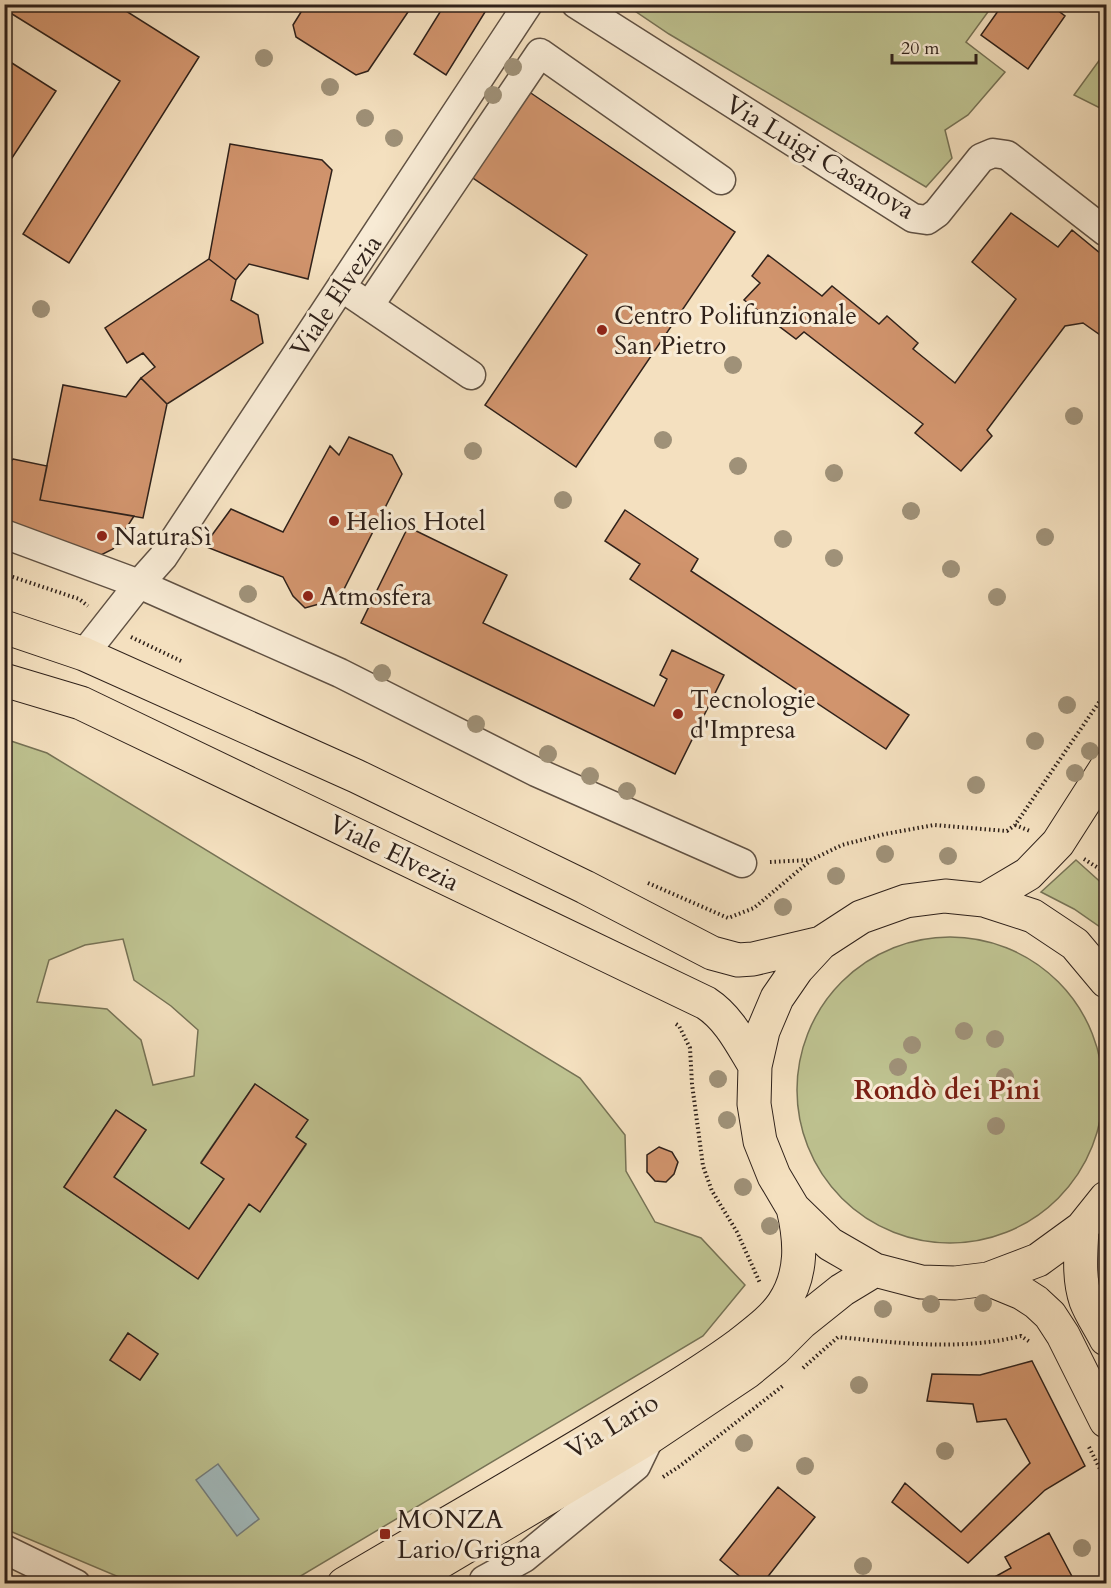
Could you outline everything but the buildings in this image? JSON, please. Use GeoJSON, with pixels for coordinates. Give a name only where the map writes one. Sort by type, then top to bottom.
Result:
{"type":"FeatureCollection","features":[{"type":"Feature","properties":{"kind":"main road","name":"Viale Elvezia"},"geometry":{"type":"LineString","coordinates":[[4,627],[84,654],[366,781],[585,887],[712,953],[738,960],[753,959],[821,943]]}},
{"type":"Feature","properties":{"kind":"main road","name":"Viale Elvezia"},"geometry":{"type":"LineString","coordinates":[[4,680],[81,703],[706,1003],[713,1007],[730,1026],[755,1066]]}},
{"type":"Feature","properties":{"kind":"main road"},"geometry":{"type":"LineString","coordinates":[[984,900],[1028,874],[1058,843],[1107,768]]}},
{"type":"Feature","properties":{"kind":"main road"},"geometry":{"type":"LineString","coordinates":[[1107,981],[1075,944],[1033,916],[984,900],[945,896],[906,901],[861,917],[821,943],[797,969],[777,998],[763,1031],[755,1066],[754,1104],[760,1141],[774,1176],[793,1208],[830,1244],[875,1270],[921,1282],[955,1283],[988,1279],[1038,1260],[1082,1228],[1107,1198]]}},
{"type":"Feature","properties":{"kind":"main road","name":"Via Lario"},"geometry":{"type":"LineString","coordinates":[[344,1584],[704,1371],[766,1323],[782,1305],[795,1279],[800,1247],[793,1208]]}},
{"type":"Feature","properties":{"kind":"main road"},"geometry":{"type":"LineString","coordinates":[[1082,1228],[1083,1290],[1107,1340]]}},
{"type":"Feature","properties":{"kind":"main road","name":"Via Lario"},"geometry":{"type":"LineString","coordinates":[[403,1584],[650,1437],[747,1372],[818,1309],[842,1290],[875,1270]]}},
{"type":"Feature","properties":{"kind":"main road"},"geometry":{"type":"LineString","coordinates":[[988,1279],[1022,1293],[1050,1315],[1064,1335],[1107,1421]]}},
{"type":"Feature","properties":{"kind":"street","name":"Viale Elvezia"},"geometry":{"type":"LineString","coordinates":[[84,654],[163,557],[528,4]]}},
{"type":"Feature","properties":{"kind":"street","name":"Via Luigi Casanova"},"geometry":{"type":"LineString","coordinates":[[576,4],[914,219],[927,220],[937,213],[981,158],[993,153],[1007,155],[1107,232]]}},
{"type":"Feature","properties":{"kind":"street"},"geometry":{"type":"LineString","coordinates":[[369,306],[540,54],[721,180]]}},
{"type":"Feature","properties":{"kind":"street"},"geometry":{"type":"LineString","coordinates":[[342,286],[471,375]]}},
{"type":"Feature","properties":{"kind":"street"},"geometry":{"type":"LineString","coordinates":[[4,534],[139,584],[340,673],[536,772],[742,863]]}},
{"type":"Feature","properties":{"kind":"street"},"geometry":{"type":"LineString","coordinates":[[481,1582],[524,1558],[636,1466],[650,1437]]}},
{"type":"Feature","properties":{"kind":"street"},"geometry":{"type":"LineString","coordinates":[[4,1550],[76,1584]]}},
{"type":"Feature","properties":{"kind":"path"},"geometry":{"type":"LineString","coordinates":[[4,574],[79,599]]}},
{"type":"Feature","properties":{"kind":"path"},"geometry":{"type":"LineString","coordinates":[[728,918],[754,908],[811,860],[842,845],[934,825],[1007,831],[1015,825],[1107,692]]}},
{"type":"Feature","properties":{"kind":"path"},"geometry":{"type":"LineString","coordinates":[[742,863],[811,860]]}},
{"type":"Feature","properties":{"kind":"path"},"geometry":{"type":"LineString","coordinates":[[679,1026],[690,1048],[692,1084],[703,1166],[712,1191],[737,1232],[762,1287]]}},
{"type":"Feature","properties":{"kind":"path"},"geometry":{"type":"LineString","coordinates":[[795,1375],[838,1337],[937,1346],[967,1345],[1021,1336],[1038,1348]]}},
{"type":"Feature","properties":{"kind":"path"},"geometry":{"type":"LineString","coordinates":[[661,1479],[787,1382]]}},
{"type":"Feature","properties":{"kind":"green space"},"geometry":{"type":"Polygon","coordinates":[[[626,5],[993,5],[966,42],[1005,72],[968,115],[945,130],[952,158],[926,187],[669,34],[626,5]]]}},
{"type":"Feature","properties":{"kind":"green space"},"geometry":{"type":"Polygon","coordinates":[[[1106,51],[1106,111],[1074,95],[1106,51]]]}},
{"type":"Feature","properties":{"kind":"green space"},"geometry":{"type":"Polygon","coordinates":[[[5,739],[47,753],[580,1078],[625,1135],[626,1171],[655,1222],[701,1238],[745,1285],[703,1336],[289,1583],[133,1583],[5,1529],[5,739]],[[123,939],[85,945],[49,960],[37,1002],[107,1009],[141,1040],[153,1085],[194,1076],[198,1030],[171,1006],[134,980],[123,939]],[[255,1084],[201,1162],[224,1179],[189,1229],[114,1177],[146,1130],[116,1110],[64,1187],[198,1278],[249,1204],[260,1211],[306,1145],[296,1137],[307,1120],[255,1084]],[[128,1333],[110,1360],[140,1380],[158,1354],[128,1333]]]}},
{"type":"Feature","properties":{"kind":"green space"},"geometry":{"type":"Polygon","coordinates":[[[1076,860],[1106,887],[1106,918],[1103,929],[1074,909],[1041,892],[1076,860]]]}},
{"type":"Feature","properties":{"kind":"green space"},"geometry":{"type":"Polygon","coordinates":[[[950,937],[980,940],[1009,948],[1035,963],[1058,982],[1077,1005],[1092,1031],[1100,1060],[1103,1090],[1100,1120],[1092,1149],[1077,1175],[1058,1198],[1035,1217],[1009,1232],[980,1240],[950,1243],[920,1240],[891,1232],[865,1217],[842,1198],[823,1175],[808,1149],[800,1120],[797,1090],[800,1060],[808,1031],[823,1005],[842,982],[865,963],[891,948],[920,940],[950,937]]]}},
{"type":"Feature","properties":{"kind":"water"},"geometry":{"type":"Polygon","coordinates":[[[218,1464],[259,1519],[237,1536],[196,1480],[218,1464]]]}},
{"type":"Feature","properties":{"kind":"place","name":"Centro Polifunzionale San Pietro"},"geometry":{"type":"Point","coordinates":[602,330]}},
{"type":"Feature","properties":{"kind":"place","name":"Helios Hotel"},"geometry":{"type":"Point","coordinates":[334,521]}},
{"type":"Feature","properties":{"kind":"place","name":"NaturaSì"},"geometry":{"type":"Point","coordinates":[102,536]}},
{"type":"Feature","properties":{"kind":"place","name":"Atmosfera"},"geometry":{"type":"Point","coordinates":[308,596]}},
{"type":"Feature","properties":{"kind":"place","name":"Tecnologie d'Impresa"},"geometry":{"type":"Point","coordinates":[678,714]}},
{"type":"Feature","properties":{"kind":"place","name":"MONZA Lario/Grigna"},"geometry":{"type":"Point","coordinates":[385,1534]}},
{"type":"Feature","properties":{"kind":"district","name":"Rondò dei Pini"},"geometry":{"type":"Point","coordinates":[947,1090]}}]}
